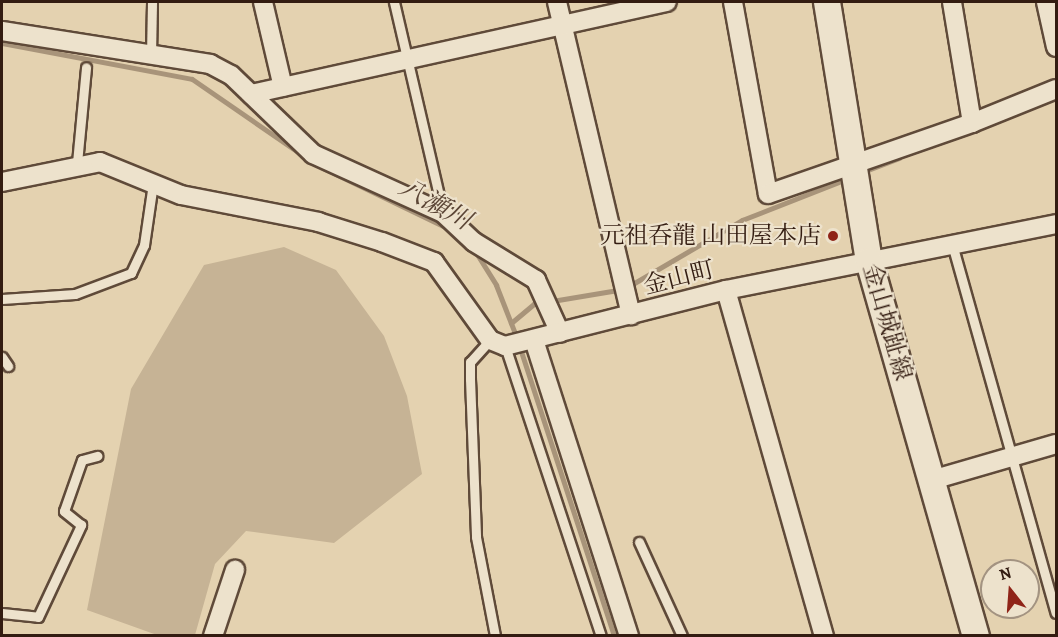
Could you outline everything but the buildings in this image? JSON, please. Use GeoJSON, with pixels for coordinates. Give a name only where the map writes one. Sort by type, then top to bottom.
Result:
{"type":"FeatureCollection","features":[{"type":"Feature","properties":{"kind":"main road","name":"金山城趾線"},"geometry":{"type":"LineString","coordinates":[[827,2],[869,261],[976,636]]}},
{"type":"Feature","properties":{"kind":"street"},"geometry":{"type":"LineString","coordinates":[[263,2],[283,87]]}},
{"type":"Feature","properties":{"kind":"street"},"geometry":{"type":"LineString","coordinates":[[557,2],[631,315]]}},
{"type":"Feature","properties":{"kind":"street"},"geometry":{"type":"LineString","coordinates":[[251,94],[667,2]]}},
{"type":"Feature","properties":{"kind":"street"},"geometry":{"type":"LineString","coordinates":[[733,2],[768,194],[853,162],[972,123],[1056,89]]}},
{"type":"Feature","properties":{"kind":"street"},"geometry":{"type":"LineString","coordinates":[[952,2],[972,123]]}},
{"type":"Feature","properties":{"kind":"street"},"geometry":{"type":"LineString","coordinates":[[1046,2],[1056,47]]}},
{"type":"Feature","properties":{"kind":"street"},"geometry":{"type":"LineString","coordinates":[[2,30],[210,64],[251,94],[313,154],[443,213],[474,242],[536,280],[548,301],[560,333]]}},
{"type":"Feature","properties":{"kind":"street"},"geometry":{"type":"LineString","coordinates":[[2,182],[77,163],[117,166],[181,195],[318,222],[434,262],[513,343],[629,636]]}},
{"type":"Feature","properties":{"kind":"street","name":"金山町"},"geometry":{"type":"LineString","coordinates":[[513,343],[726,290],[1056,224]]}},
{"type":"Feature","properties":{"kind":"street"},"geometry":{"type":"LineString","coordinates":[[726,290],[824,636]]}},
{"type":"Feature","properties":{"kind":"street"},"geometry":{"type":"LineString","coordinates":[[932,480],[1056,444]]}},
{"type":"Feature","properties":{"kind":"street"},"geometry":{"type":"LineString","coordinates":[[213,636],[235,570]]}},
{"type":"Feature","properties":{"kind":"lane"},"geometry":{"type":"LineString","coordinates":[[151,55],[152,2]]}},
{"type":"Feature","properties":{"kind":"lane"},"geometry":{"type":"LineString","coordinates":[[394,2],[443,213]]}},
{"type":"Feature","properties":{"kind":"lane"},"geometry":{"type":"LineString","coordinates":[[77,163],[86,67]]}},
{"type":"Feature","properties":{"kind":"lane"},"geometry":{"type":"LineString","coordinates":[[2,298],[75,294],[131,273],[144,245],[153,183]]}},
{"type":"Feature","properties":{"kind":"lane"},"geometry":{"type":"LineString","coordinates":[[952,244],[1056,613]]}},
{"type":"Feature","properties":{"kind":"lane"},"geometry":{"type":"LineString","coordinates":[[495,636],[476,537],[470,362],[513,343],[602,636]]}},
{"type":"Feature","properties":{"kind":"lane"},"geometry":{"type":"LineString","coordinates":[[2,357],[8,366]]}},
{"type":"Feature","properties":{"kind":"lane"},"geometry":{"type":"LineString","coordinates":[[2,613],[38,617],[81,525],[64,511],[82,460],[97,456]]}},
{"type":"Feature","properties":{"kind":"lane"},"geometry":{"type":"LineString","coordinates":[[639,542],[682,636]]}},
{"type":"Feature","properties":{"kind":"shaded area"},"geometry":{"type":"Polygon","coordinates":[[[284,247],[336,270],[384,336],[407,396],[422,474],[334,543],[246,531],[215,564],[195,635],[157,635],[87,610],[131,389],[204,265],[284,247]]]}},
{"type":"Feature","properties":{"kind":"waterway","name":"八瀬川"},"geometry":{"type":"LineString","coordinates":[[2,43],[192,79],[305,157]]}},
{"type":"Feature","properties":{"kind":"waterway"},"geometry":{"type":"LineString","coordinates":[[860,173],[899,158]]}},
{"type":"Feature","properties":{"kind":"waterway","name":"八瀬川"},"geometry":{"type":"LineString","coordinates":[[323,168],[447,228]]}},
{"type":"Feature","properties":{"kind":"waterway"},"geometry":{"type":"LineString","coordinates":[[511,323],[534,304],[624,289],[742,220],[849,178]]}},
{"type":"Feature","properties":{"kind":"waterway","name":"八瀬川"},"geometry":{"type":"LineString","coordinates":[[475,251],[496,285],[516,336],[614,636]]}},
{"type":"Feature","properties":{"kind":"place","name":"元祖呑龍 山田屋本店"},"geometry":{"type":"Point","coordinates":[833,236]}}]}
